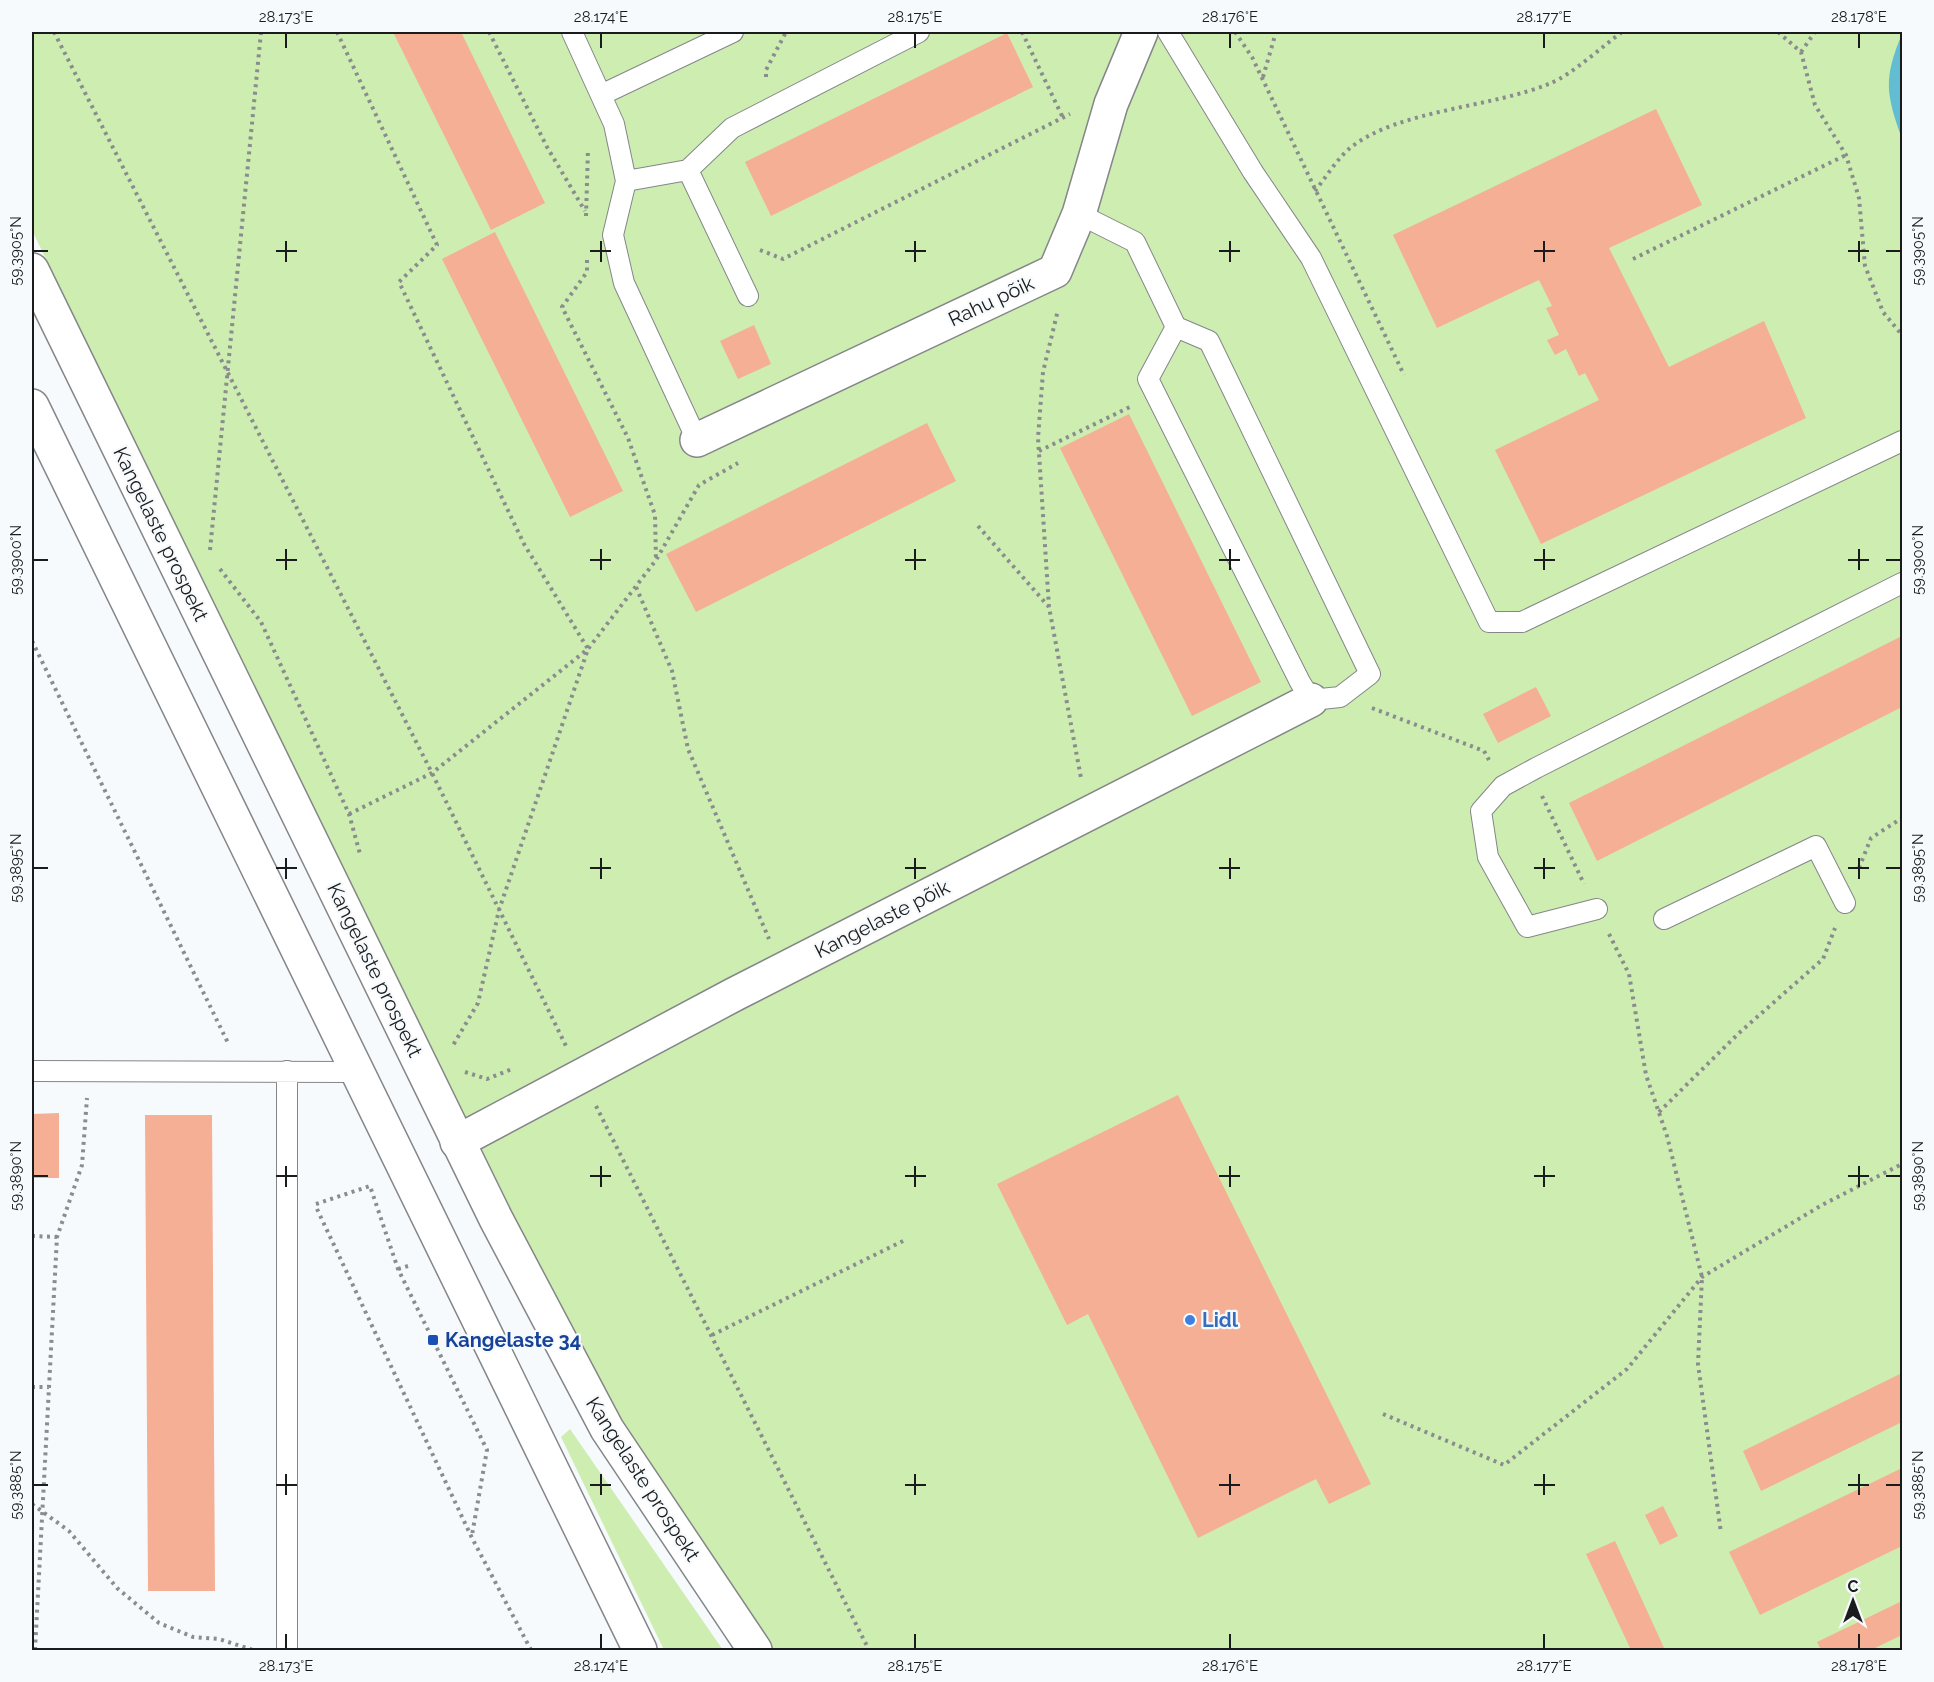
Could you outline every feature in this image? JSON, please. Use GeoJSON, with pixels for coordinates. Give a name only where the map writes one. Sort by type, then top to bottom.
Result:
{"type":"FeatureCollection","features":[{"type":"Feature","properties":{"kind":"main road","name":"Rahu põik"},"geometry":{"type":"LineString","coordinates":[[697,440],[1054,271],[1079,214],[1111,104],[1141,32]]}},
{"type":"Feature","properties":{"kind":"main road","name":"Kangelaste prospekt"},"geometry":{"type":"LineString","coordinates":[[32,270],[423,1067],[457,1142],[607,1429],[755,1650]]}},
{"type":"Feature","properties":{"kind":"main road"},"geometry":{"type":"LineString","coordinates":[[32,406],[43,452],[355,1072],[640,1650]]}},
{"type":"Feature","properties":{"kind":"main road","name":"Kangelaste põik"},"geometry":{"type":"LineString","coordinates":[[457,1142],[574,1063],[735,994],[1325,698]]}},
{"type":"Feature","properties":{"kind":"lane"},"geometry":{"type":"LineString","coordinates":[[572,32],[614,124],[627,181],[613,236],[624,283],[697,440]]}},
{"type":"Feature","properties":{"kind":"lane"},"geometry":{"type":"LineString","coordinates":[[601,95],[733,32]]}},
{"type":"Feature","properties":{"kind":"lane"},"geometry":{"type":"LineString","coordinates":[[627,181],[687,170],[732,128],[919,32]]}},
{"type":"Feature","properties":{"kind":"lane"},"geometry":{"type":"LineString","coordinates":[[1168,32],[1253,172],[1311,258],[1489,622],[1522,622],[1902,441]]}},
{"type":"Feature","properties":{"kind":"lane"},"geometry":{"type":"LineString","coordinates":[[687,170],[748,297]]}},
{"type":"Feature","properties":{"kind":"lane"},"geometry":{"type":"LineString","coordinates":[[1079,214],[1135,242],[1176,327],[1209,342],[1370,674],[1325,698],[1148,379],[1176,327]]}},
{"type":"Feature","properties":{"kind":"lane"},"geometry":{"type":"LineString","coordinates":[[1597,909],[1566,919],[1527,927],[1488,857],[1481,811],[1503,786],[1902,583]]}},
{"type":"Feature","properties":{"kind":"lane"},"geometry":{"type":"LineString","coordinates":[[1664,919],[1816,846],[1845,903]]}},
{"type":"Feature","properties":{"kind":"lane"},"geometry":{"type":"LineString","coordinates":[[32,1071],[355,1072]]}},
{"type":"Feature","properties":{"kind":"lane"},"geometry":{"type":"LineString","coordinates":[[286,1071],[287,1650]]}},
{"type":"Feature","properties":{"kind":"path"},"geometry":{"type":"LineString","coordinates":[[54,32],[432,773],[574,1063],[869,1650]]}},
{"type":"Feature","properties":{"kind":"path"},"geometry":{"type":"LineString","coordinates":[[210,555],[261,32]]}},
{"type":"Feature","properties":{"kind":"path"},"geometry":{"type":"LineString","coordinates":[[337,32],[437,245],[399,282],[524,544],[588,649],[500,910],[478,1003],[448,1054]]}},
{"type":"Feature","properties":{"kind":"path"},"geometry":{"type":"LineString","coordinates":[[489,32],[547,147],[586,211],[613,236]]}},
{"type":"Feature","properties":{"kind":"path"},"geometry":{"type":"LineString","coordinates":[[763,111],[766,70],[786,32]]}},
{"type":"Feature","properties":{"kind":"path"},"geometry":{"type":"LineString","coordinates":[[1022,32],[1063,118]]}},
{"type":"Feature","properties":{"kind":"path"},"geometry":{"type":"LineString","coordinates":[[1235,32],[1262,78],[1408,385]]}},
{"type":"Feature","properties":{"kind":"path"},"geometry":{"type":"LineString","coordinates":[[1262,78],[1276,32]]}},
{"type":"Feature","properties":{"kind":"path"},"geometry":{"type":"LineString","coordinates":[[1315,191],[1348,150],[1367,137],[1423,116],[1498,100],[1553,82],[1622,32]]}},
{"type":"Feature","properties":{"kind":"path"},"geometry":{"type":"LineString","coordinates":[[1778,32],[1801,52],[1815,105],[1846,155],[1859,198],[1865,266],[1883,312],[1902,335]]}},
{"type":"Feature","properties":{"kind":"path"},"geometry":{"type":"LineString","coordinates":[[1801,52],[1815,32]]}},
{"type":"Feature","properties":{"kind":"path"},"geometry":{"type":"LineString","coordinates":[[756,241],[760,251],[783,259],[1073,113]]}},
{"type":"Feature","properties":{"kind":"path"},"geometry":{"type":"LineString","coordinates":[[586,221],[588,145]]}},
{"type":"Feature","properties":{"kind":"path"},"geometry":{"type":"LineString","coordinates":[[1634,259],[1846,155]]}},
{"type":"Feature","properties":{"kind":"path"},"geometry":{"type":"LineString","coordinates":[[587,252],[587,272],[562,307],[628,438],[655,515],[656,560]]}},
{"type":"Feature","properties":{"kind":"path"},"geometry":{"type":"LineString","coordinates":[[1050,307],[1060,302],[1042,372],[1039,451],[1048,607],[1081,781]]}},
{"type":"Feature","properties":{"kind":"path"},"geometry":{"type":"LineString","coordinates":[[1039,451],[1131,406]]}},
{"type":"Feature","properties":{"kind":"path"},"geometry":{"type":"LineString","coordinates":[[349,814],[432,773],[588,649],[656,560],[699,484],[748,458]]}},
{"type":"Feature","properties":{"kind":"path"},"geometry":{"type":"LineString","coordinates":[[978,526],[1048,607]]}},
{"type":"Feature","properties":{"kind":"path"},"geometry":{"type":"LineString","coordinates":[[216,564],[261,622],[349,814],[360,856]]}},
{"type":"Feature","properties":{"kind":"path"},"geometry":{"type":"LineString","coordinates":[[636,587],[672,671],[688,749],[755,912],[772,946]]}},
{"type":"Feature","properties":{"kind":"path"},"geometry":{"type":"LineString","coordinates":[[1325,698],[1394,714],[1484,751],[1503,786]]}},
{"type":"Feature","properties":{"kind":"path"},"geometry":{"type":"LineString","coordinates":[[1530,771],[1629,974],[1646,1075],[1667,1136],[1702,1277],[1698,1364],[1721,1533]]}},
{"type":"Feature","properties":{"kind":"path"},"geometry":{"type":"LineString","coordinates":[[1659,1112],[1740,1033],[1822,959],[1871,838],[1902,818]]}},
{"type":"Feature","properties":{"kind":"path"},"geometry":{"type":"LineString","coordinates":[[558,1052],[574,1063]]}},
{"type":"Feature","properties":{"kind":"path"},"geometry":{"type":"LineString","coordinates":[[463,1071],[487,1079],[517,1068]]}},
{"type":"Feature","properties":{"kind":"path"},"geometry":{"type":"LineString","coordinates":[[35,1650],[57,1237],[82,1165],[89,1071]]}},
{"type":"Feature","properties":{"kind":"path"},"geometry":{"type":"LineString","coordinates":[[1383,1414],[1504,1466],[1627,1369],[1702,1277],[1822,1205],[1902,1164]]}},
{"type":"Feature","properties":{"kind":"path"},"geometry":{"type":"LineString","coordinates":[[315,1205],[370,1186],[399,1269],[487,1450],[472,1538]]}},
{"type":"Feature","properties":{"kind":"path"},"geometry":{"type":"LineString","coordinates":[[32,1236],[57,1237]]}},
{"type":"Feature","properties":{"kind":"path"},"geometry":{"type":"LineString","coordinates":[[712,1335],[905,1240]]}},
{"type":"Feature","properties":{"kind":"path"},"geometry":{"type":"LineString","coordinates":[[399,1269],[408,1266]]}},
{"type":"Feature","properties":{"kind":"path"},"geometry":{"type":"LineString","coordinates":[[32,1387],[49,1387]]}},
{"type":"Feature","properties":{"kind":"path"},"geometry":{"type":"LineString","coordinates":[[32,1504],[69,1531],[117,1588],[159,1623],[193,1637],[219,1639],[253,1650]]}},
{"type":"Feature","properties":{"kind":"green space"},"geometry":{"type":"Polygon","coordinates":[[[32,32],[1902,32],[1902,1650],[765,1650],[541,1304],[32,230],[32,32]]]}},
{"type":"Feature","properties":{"kind":"green space"},"geometry":{"type":"Polygon","coordinates":[[[570,1429],[723,1650],[664,1650],[561,1437],[570,1429]]]}},
{"type":"Feature","properties":{"kind":"water"},"geometry":{"type":"Polygon","coordinates":[[[1902,34],[1902,139],[1890,98],[1889,75],[1902,34]]]}},
{"type":"Feature","properties":{"kind":"building"},"geometry":{"type":"Polygon","coordinates":[[[393,32],[461,32],[545,203],[491,230],[393,32]]]}},
{"type":"Feature","properties":{"kind":"building"},"geometry":{"type":"Polygon","coordinates":[[[1007,33],[1033,87],[771,216],[745,162],[1007,33]]]}},
{"type":"Feature","properties":{"kind":"building"},"geometry":{"type":"Polygon","coordinates":[[[1656,109],[1702,205],[1609,248],[1669,367],[1764,321],[1806,418],[1541,544],[1495,450],[1599,400],[1585,373],[1579,376],[1566,349],[1555,355],[1547,340],[1559,335],[1546,308],[1552,306],[1539,280],[1437,328],[1393,235],[1656,109]]]}},
{"type":"Feature","properties":{"kind":"building"},"geometry":{"type":"Polygon","coordinates":[[[495,232],[623,491],[570,517],[442,259],[495,232]]]}},
{"type":"Feature","properties":{"kind":"building"},"geometry":{"type":"Polygon","coordinates":[[[754,325],[771,364],[738,379],[720,341],[754,325]]]}},
{"type":"Feature","properties":{"kind":"building"},"geometry":{"type":"Polygon","coordinates":[[[1129,414],[1261,682],[1192,716],[1060,448],[1129,414]]]}},
{"type":"Feature","properties":{"kind":"building"},"geometry":{"type":"Polygon","coordinates":[[[927,423],[956,481],[696,612],[666,554],[927,423]]]}},
{"type":"Feature","properties":{"kind":"building"},"geometry":{"type":"Polygon","coordinates":[[[1902,636],[1902,707],[1597,861],[1569,803],[1902,636]]]}},
{"type":"Feature","properties":{"kind":"building"},"geometry":{"type":"Polygon","coordinates":[[[1536,687],[1551,716],[1498,743],[1483,714],[1536,687]]]}},
{"type":"Feature","properties":{"kind":"building","name":"Lidl"},"geometry":{"type":"Polygon","coordinates":[[[1178,1095],[1371,1484],[1329,1504],[1316,1479],[1198,1538],[1088,1314],[1067,1325],[997,1184],[1178,1095]]]}},
{"type":"Feature","properties":{"kind":"building"},"geometry":{"type":"Polygon","coordinates":[[[59,1113],[59,1178],[32,1178],[32,1114],[59,1113]]]}},
{"type":"Feature","properties":{"kind":"building"},"geometry":{"type":"Polygon","coordinates":[[[145,1115],[212,1115],[215,1591],[148,1591],[145,1115]]]}},
{"type":"Feature","properties":{"kind":"building"},"geometry":{"type":"Polygon","coordinates":[[[1902,1373],[1902,1422],[1761,1491],[1743,1451],[1902,1373]]]}},
{"type":"Feature","properties":{"kind":"building"},"geometry":{"type":"Polygon","coordinates":[[[1902,1468],[1902,1546],[1760,1615],[1729,1552],[1902,1468]]]}},
{"type":"Feature","properties":{"kind":"building"},"geometry":{"type":"Polygon","coordinates":[[[1663,1506],[1678,1536],[1660,1545],[1645,1515],[1663,1506]]]}},
{"type":"Feature","properties":{"kind":"building"},"geometry":{"type":"Polygon","coordinates":[[[1615,1541],[1665,1650],[1631,1650],[1586,1554],[1615,1541]]]}},
{"type":"Feature","properties":{"kind":"building"},"geometry":{"type":"Polygon","coordinates":[[[1902,1601],[1902,1635],[1871,1650],[1821,1650],[1817,1642],[1902,1601]]]}},
{"type":"Feature","properties":{"kind":"place","name":"Lidl"},"geometry":{"type":"Point","coordinates":[1190,1320]}},
{"type":"Feature","properties":{"kind":"place","name":"Kangelaste 34"},"geometry":{"type":"Point","coordinates":[433,1340]}}]}
